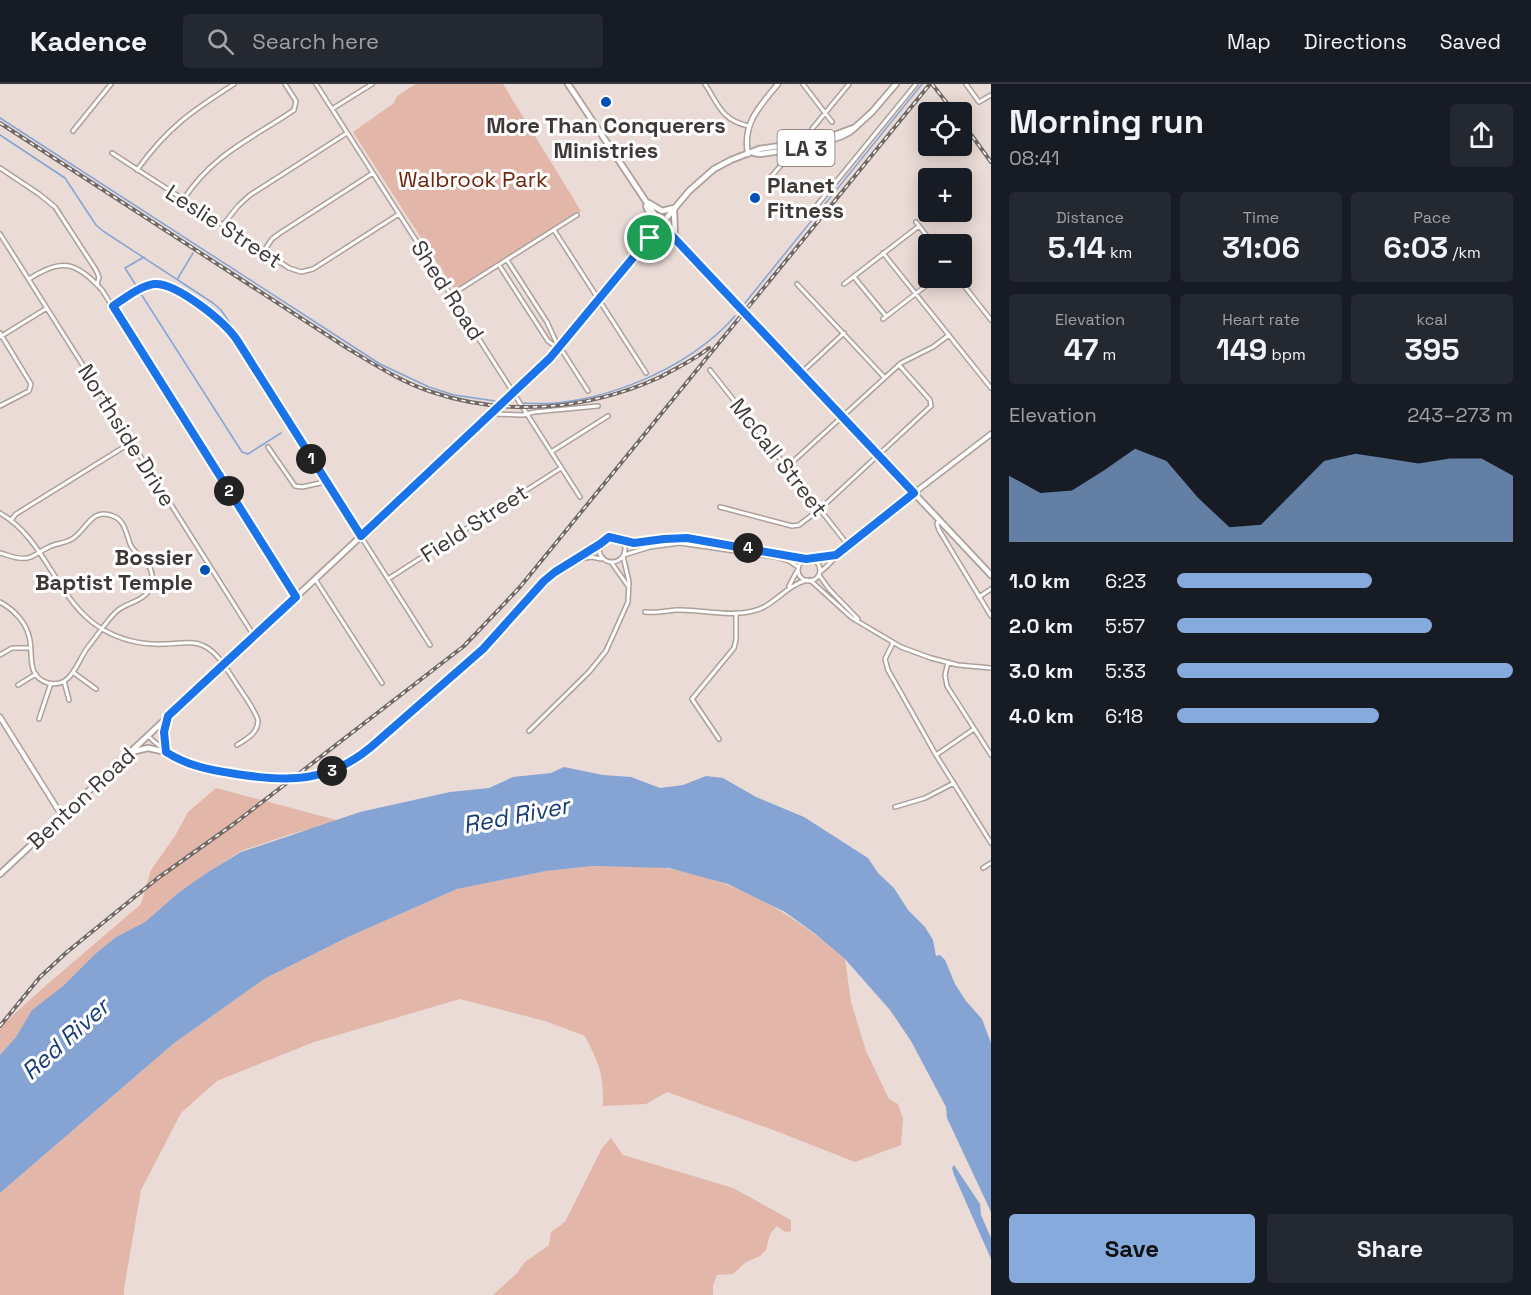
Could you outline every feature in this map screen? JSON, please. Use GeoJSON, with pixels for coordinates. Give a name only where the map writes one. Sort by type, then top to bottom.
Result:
{"type":"FeatureCollection","features":[{"type":"Feature","properties":{"kind":"main road"},"geometry":{"type":"LineString","coordinates":[[568,84],[661,224],[991,575]]}},
{"type":"Feature","properties":{"kind":"main road","name":"LA 3"},"geometry":{"type":"LineString","coordinates":[[751,153],[760,154],[822,144],[842,136],[850,132],[872,112],[896,84]]}},
{"type":"Feature","properties":{"kind":"main road","name":"Benton Road"},"geometry":{"type":"LineString","coordinates":[[0,874],[514,393],[558,348],[688,191],[714,169],[751,153]]}},
{"type":"Feature","properties":{"kind":"main road"},"geometry":{"type":"LineString","coordinates":[[643,198],[659,210],[674,208],[675,240]]}},
{"type":"Feature","properties":{"kind":"main road"},"geometry":{"type":"LineString","coordinates":[[643,198],[651,218],[650,238],[675,240]]}},
{"type":"Feature","properties":{"kind":"main road"},"geometry":{"type":"LineString","coordinates":[[130,752],[148,748],[166,752],[164,732],[168,716]]}},
{"type":"Feature","properties":{"kind":"street"},"geometry":{"type":"LineString","coordinates":[[73,131],[111,84]]}},
{"type":"Feature","properties":{"kind":"street"},"geometry":{"type":"LineString","coordinates":[[137,170],[178,121],[234,84]]}},
{"type":"Feature","properties":{"kind":"street","name":"Shed Road"},"geometry":{"type":"LineString","coordinates":[[316,84],[580,497]]}},
{"type":"Feature","properties":{"kind":"street"},"geometry":{"type":"LineString","coordinates":[[332,109],[372,84]]}},
{"type":"Feature","properties":{"kind":"street"},"geometry":{"type":"LineString","coordinates":[[705,84],[728,119],[748,126]]}},
{"type":"Feature","properties":{"kind":"street"},"geometry":{"type":"LineString","coordinates":[[751,153],[746,144],[748,126],[755,111],[778,84]]}},
{"type":"Feature","properties":{"kind":"street"},"geometry":{"type":"LineString","coordinates":[[803,84],[832,122]]}},
{"type":"Feature","properties":{"kind":"street"},"geometry":{"type":"LineString","coordinates":[[812,129],[849,84]]}},
{"type":"Feature","properties":{"kind":"street"},"geometry":{"type":"LineString","coordinates":[[805,217],[916,84]]}},
{"type":"Feature","properties":{"kind":"street"},"geometry":{"type":"LineString","coordinates":[[966,84],[979,102],[991,95]]}},
{"type":"Feature","properties":{"kind":"street"},"geometry":{"type":"LineString","coordinates":[[183,200],[197,180],[220,157],[294,110],[296,101],[287,85]]}},
{"type":"Feature","properties":{"kind":"street"},"geometry":{"type":"LineString","coordinates":[[223,225],[250,195],[347,133]]}},
{"type":"Feature","properties":{"kind":"street","name":"Leslie Street"},"geometry":{"type":"LineString","coordinates":[[112,153],[295,271],[310,271],[399,214]]}},
{"type":"Feature","properties":{"kind":"street"},"geometry":{"type":"LineString","coordinates":[[770,178],[789,156]]}},
{"type":"Feature","properties":{"kind":"street"},"geometry":{"type":"LineString","coordinates":[[0,168],[55,207],[96,270],[99,277],[97,285]]}},
{"type":"Feature","properties":{"kind":"street"},"geometry":{"type":"LineString","coordinates":[[264,251],[272,239],[280,233],[373,173]]}},
{"type":"Feature","properties":{"kind":"street"},"geometry":{"type":"LineString","coordinates":[[451,295],[577,215]]}},
{"type":"Feature","properties":{"kind":"street"},"geometry":{"type":"LineString","coordinates":[[916,222],[925,234]]}},
{"type":"Feature","properties":{"kind":"street"},"geometry":{"type":"LineString","coordinates":[[844,285],[919,226]]}},
{"type":"Feature","properties":{"kind":"street"},"geometry":{"type":"LineString","coordinates":[[554,230],[646,373]]}},
{"type":"Feature","properties":{"kind":"street","name":"Northside Drive"},"geometry":{"type":"LineString","coordinates":[[0,234],[254,636]]}},
{"type":"Feature","properties":{"kind":"street"},"geometry":{"type":"LineString","coordinates":[[883,253],[991,388]]}},
{"type":"Feature","properties":{"kind":"street"},"geometry":{"type":"LineString","coordinates":[[507,260],[547,322],[558,348]]}},
{"type":"Feature","properties":{"kind":"street"},"geometry":{"type":"LineString","coordinates":[[29,279],[48,267],[63,264],[77,269],[97,285],[113,306],[296,597]]}},
{"type":"Feature","properties":{"kind":"street"},"geometry":{"type":"LineString","coordinates":[[499,265],[548,341],[565,355],[588,391]]}},
{"type":"Feature","properties":{"kind":"street"},"geometry":{"type":"LineString","coordinates":[[854,277],[884,317],[923,288]]}},
{"type":"Feature","properties":{"kind":"street"},"geometry":{"type":"LineString","coordinates":[[113,306],[145,287],[161,284],[173,289],[218,318],[237,340],[430,645]]}},
{"type":"Feature","properties":{"kind":"street"},"geometry":{"type":"LineString","coordinates":[[797,284],[885,377]]}},
{"type":"Feature","properties":{"kind":"street"},"geometry":{"type":"LineString","coordinates":[[966,288],[991,320]]}},
{"type":"Feature","properties":{"kind":"street"},"geometry":{"type":"LineString","coordinates":[[0,406],[27,392],[32,386],[1,335],[47,308]]}},
{"type":"Feature","properties":{"kind":"street"},"geometry":{"type":"LineString","coordinates":[[800,373],[844,333]]}},
{"type":"Feature","properties":{"kind":"street"},"geometry":{"type":"LineString","coordinates":[[787,467],[899,365],[933,347],[949,335]]}},
{"type":"Feature","properties":{"kind":"street"},"geometry":{"type":"LineString","coordinates":[[720,507],[792,526],[799,525],[820,510],[932,404],[899,365]]}},
{"type":"Feature","properties":{"kind":"street","name":"McCall Street"},"geometry":{"type":"LineString","coordinates":[[710,369],[848,545]]}},
{"type":"Feature","properties":{"kind":"street"},"geometry":{"type":"LineString","coordinates":[[492,414],[527,414],[598,406]]}},
{"type":"Feature","properties":{"kind":"street"},"geometry":{"type":"LineString","coordinates":[[551,452],[608,416]]}},
{"type":"Feature","properties":{"kind":"street"},"geometry":{"type":"LineString","coordinates":[[645,612],[661,613],[678,610],[736,613],[764,607],[788,588],[809,580],[826,568],[848,545],[991,434]]}},
{"type":"Feature","properties":{"kind":"street"},"geometry":{"type":"LineString","coordinates":[[11,520],[16,514],[132,442]]}},
{"type":"Feature","properties":{"kind":"street"},"geometry":{"type":"LineString","coordinates":[[268,447],[293,485],[302,488],[325,482]]}},
{"type":"Feature","properties":{"kind":"street","name":"Field Street"},"geometry":{"type":"LineString","coordinates":[[388,579],[561,468]]}},
{"type":"Feature","properties":{"kind":"street"},"geometry":{"type":"LineString","coordinates":[[0,513],[22,530],[74,605],[85,617],[102,629],[138,643],[199,644],[213,652],[224,664],[258,720],[258,726],[253,734],[237,745]]}},
{"type":"Feature","properties":{"kind":"street"},"geometry":{"type":"LineString","coordinates":[[0,553],[23,559],[73,538],[87,521],[97,516],[112,516],[123,524],[133,548],[151,571],[152,583],[144,596],[121,608],[102,629],[83,654],[74,673],[64,681],[51,683],[41,680],[36,674],[31,662],[29,635],[22,622],[0,602]]}},
{"type":"Feature","properties":{"kind":"street"},"geometry":{"type":"LineString","coordinates":[[939,519],[937,524],[939,530],[991,616]]}},
{"type":"Feature","properties":{"kind":"street"},"geometry":{"type":"LineString","coordinates":[[147,736],[166,752],[186,763],[211,770],[285,780],[304,779],[327,773],[362,755],[483,649],[544,581],[609,537],[634,543],[687,538],[808,559],[836,555]]}},
{"type":"Feature","properties":{"kind":"street"},"geometry":{"type":"LineString","coordinates":[[529,731],[595,666],[606,651],[628,602],[629,582],[621,540]]}},
{"type":"Feature","properties":{"kind":"street"},"geometry":{"type":"LineString","coordinates":[[611,562],[619,560],[623,555],[650,547],[680,543],[776,557],[789,561],[798,568],[800,575],[809,580],[848,615],[893,643],[915,653],[948,662],[991,668]]}},
{"type":"Feature","properties":{"kind":"street"},"geometry":{"type":"LineString","coordinates":[[600,544],[599,552],[603,559]]}},
{"type":"Feature","properties":{"kind":"street"},"geometry":{"type":"LineString","coordinates":[[576,559],[592,557],[611,562],[629,587]]}},
{"type":"Feature","properties":{"kind":"street"},"geometry":{"type":"LineString","coordinates":[[788,588],[798,568],[808,559]]}},
{"type":"Feature","properties":{"kind":"street"},"geometry":{"type":"LineString","coordinates":[[808,559],[819,565],[819,573],[829,589],[859,621]]}},
{"type":"Feature","properties":{"kind":"street"},"geometry":{"type":"LineString","coordinates":[[315,579],[382,683]]}},
{"type":"Feature","properties":{"kind":"street"},"geometry":{"type":"LineString","coordinates":[[979,597],[991,589]]}},
{"type":"Feature","properties":{"kind":"street"},"geometry":{"type":"LineString","coordinates":[[719,739],[692,699],[734,648],[736,613]]}},
{"type":"Feature","properties":{"kind":"street"},"geometry":{"type":"LineString","coordinates":[[893,643],[885,659],[888,670],[936,755],[991,843]]}},
{"type":"Feature","properties":{"kind":"street"},"geometry":{"type":"LineString","coordinates":[[0,655],[12,648],[31,648]]}},
{"type":"Feature","properties":{"kind":"street"},"geometry":{"type":"LineString","coordinates":[[948,662],[946,682],[991,755]]}},
{"type":"Feature","properties":{"kind":"street"},"geometry":{"type":"LineString","coordinates":[[74,673],[96,689]]}},
{"type":"Feature","properties":{"kind":"street"},"geometry":{"type":"LineString","coordinates":[[18,685],[36,674]]}},
{"type":"Feature","properties":{"kind":"street"},"geometry":{"type":"LineString","coordinates":[[64,681],[69,700]]}},
{"type":"Feature","properties":{"kind":"street"},"geometry":{"type":"LineString","coordinates":[[39,719],[51,683]]}},
{"type":"Feature","properties":{"kind":"street"},"geometry":{"type":"LineString","coordinates":[[0,717],[62,816]]}},
{"type":"Feature","properties":{"kind":"street"},"geometry":{"type":"LineString","coordinates":[[936,755],[974,729]]}},
{"type":"Feature","properties":{"kind":"street"},"geometry":{"type":"LineString","coordinates":[[895,807],[925,798],[954,783]]}},
{"type":"Feature","properties":{"kind":"street"},"geometry":{"type":"LineString","coordinates":[[983,868],[991,863]]}},
{"type":"Feature","properties":{"kind":"green space","name":"Walbrook Park"},"geometry":{"type":"Polygon","coordinates":[[[416,84],[503,84],[581,211],[457,289],[452,286],[353,132],[394,103],[397,96],[416,84]]]}},
{"type":"Feature","properties":{"kind":"green space"},"geometry":{"type":"Polygon","coordinates":[[[216,788],[340,821],[241,851],[208,872],[178,893],[145,922],[116,937],[95,954],[63,986],[32,1010],[16,1037],[0,1055],[0,1027],[141,904],[151,870],[175,836],[188,812],[216,788]]]}},
{"type":"Feature","properties":{"kind":"green space"},"geometry":{"type":"Polygon","coordinates":[[[593,866],[662,867],[721,882],[785,914],[845,959],[851,1002],[866,1051],[889,1099],[898,1104],[903,1119],[901,1145],[855,1162],[667,1092],[646,1104],[603,1106],[600,1070],[585,1036],[545,1021],[460,999],[314,1042],[217,1081],[181,1113],[141,1190],[124,1295],[0,1295],[0,1193],[173,1044],[264,979],[348,937],[457,889],[546,871],[593,866]]]}},
{"type":"Feature","properties":{"kind":"green space"},"geometry":{"type":"Polygon","coordinates":[[[611,1138],[623,1155],[733,1188],[791,1220],[791,1231],[785,1232],[777,1226],[770,1234],[766,1250],[760,1256],[746,1262],[733,1274],[717,1275],[713,1285],[713,1295],[493,1295],[517,1273],[525,1262],[549,1245],[551,1232],[565,1222],[602,1148],[611,1138]]]}},
{"type":"Feature","properties":{"kind":"water","name":"Red River"},"geometry":{"type":"Polygon","coordinates":[[[564,767],[603,775],[631,777],[660,788],[683,785],[706,776],[723,778],[756,797],[804,817],[868,858],[878,873],[894,888],[908,910],[925,927],[933,940],[936,956],[940,955],[945,960],[955,984],[982,1019],[991,1043],[991,1212],[947,1118],[946,1107],[911,1041],[890,1010],[845,959],[785,912],[728,884],[669,868],[593,866],[546,871],[457,889],[348,937],[264,979],[173,1044],[0,1193],[0,1055],[16,1037],[32,1010],[63,986],[116,937],[145,922],[178,893],[241,852],[360,812],[450,792],[489,788],[513,777],[551,773],[564,767]]]}},
{"type":"Feature","properties":{"kind":"water"},"geometry":{"type":"Polygon","coordinates":[[[954,1165],[980,1204],[981,1215],[991,1238],[991,1259],[954,1175],[952,1168],[954,1165]]]}},
{"type":"Feature","properties":{"kind":"waterway"},"geometry":{"type":"LineString","coordinates":[[745,303],[922,84]]}},
{"type":"Feature","properties":{"kind":"waterway"},"geometry":{"type":"LineString","coordinates":[[0,118],[380,364],[429,387],[454,395],[495,401]]}},
{"type":"Feature","properties":{"kind":"waterway"},"geometry":{"type":"LineString","coordinates":[[0,135],[65,178],[96,225],[103,231],[221,310],[258,364]]}},
{"type":"Feature","properties":{"kind":"waterway"},"geometry":{"type":"LineString","coordinates":[[178,278],[193,253]]}},
{"type":"Feature","properties":{"kind":"waterway"},"geometry":{"type":"LineString","coordinates":[[137,287],[125,268],[144,257]]}},
{"type":"Feature","properties":{"kind":"waterway"},"geometry":{"type":"LineString","coordinates":[[141,294],[242,452],[248,454],[281,433]]}},
{"type":"Feature","properties":{"kind":"waterway"},"geometry":{"type":"LineString","coordinates":[[524,403],[551,403],[580,399],[639,382],[693,353],[735,316]]}},
{"type":"Feature","properties":{"kind":"railway"},"geometry":{"type":"LineString","coordinates":[[0,1026],[40,977],[67,952],[158,878],[235,823],[464,646],[520,587],[930,84]]}},
{"type":"Feature","properties":{"kind":"railway"},"geometry":{"type":"LineString","coordinates":[[932,84],[946,102]]}},
{"type":"Feature","properties":{"kind":"railway"},"geometry":{"type":"LineString","coordinates":[[0,123],[347,348],[399,378],[432,392],[489,405],[517,407],[575,403],[631,389],[658,378],[709,348]]}},
{"type":"Feature","properties":{"kind":"railway"},"geometry":{"type":"LineString","coordinates":[[972,136],[991,162]]}},
{"type":"Feature","properties":{"kind":"place","name":"More Than Conquerers Ministries"},"geometry":{"type":"Point","coordinates":[606,102]}},
{"type":"Feature","properties":{"kind":"place","name":"Planet Fitness"},"geometry":{"type":"Point","coordinates":[755,198]}},
{"type":"Feature","properties":{"kind":"place","name":"Bossier Baptist Temple"},"geometry":{"type":"Point","coordinates":[205,570]}},
{"type":"Feature","properties":{"kind":"route"},"geometry":{"type":"LineString","coordinates":[[661,224],[914,493],[836,555],[822,558],[806,559],[687,538],[634,543],[614,537],[605,538],[600,544],[544,581],[483,649],[371,747],[355,760],[327,773],[304,779],[260,778],[197,767],[166,752],[164,732],[168,716],[296,597],[113,306],[145,287],[161,284],[173,289],[222,322],[237,340],[361,536],[541,367],[650,238],[661,224]]}}]}
